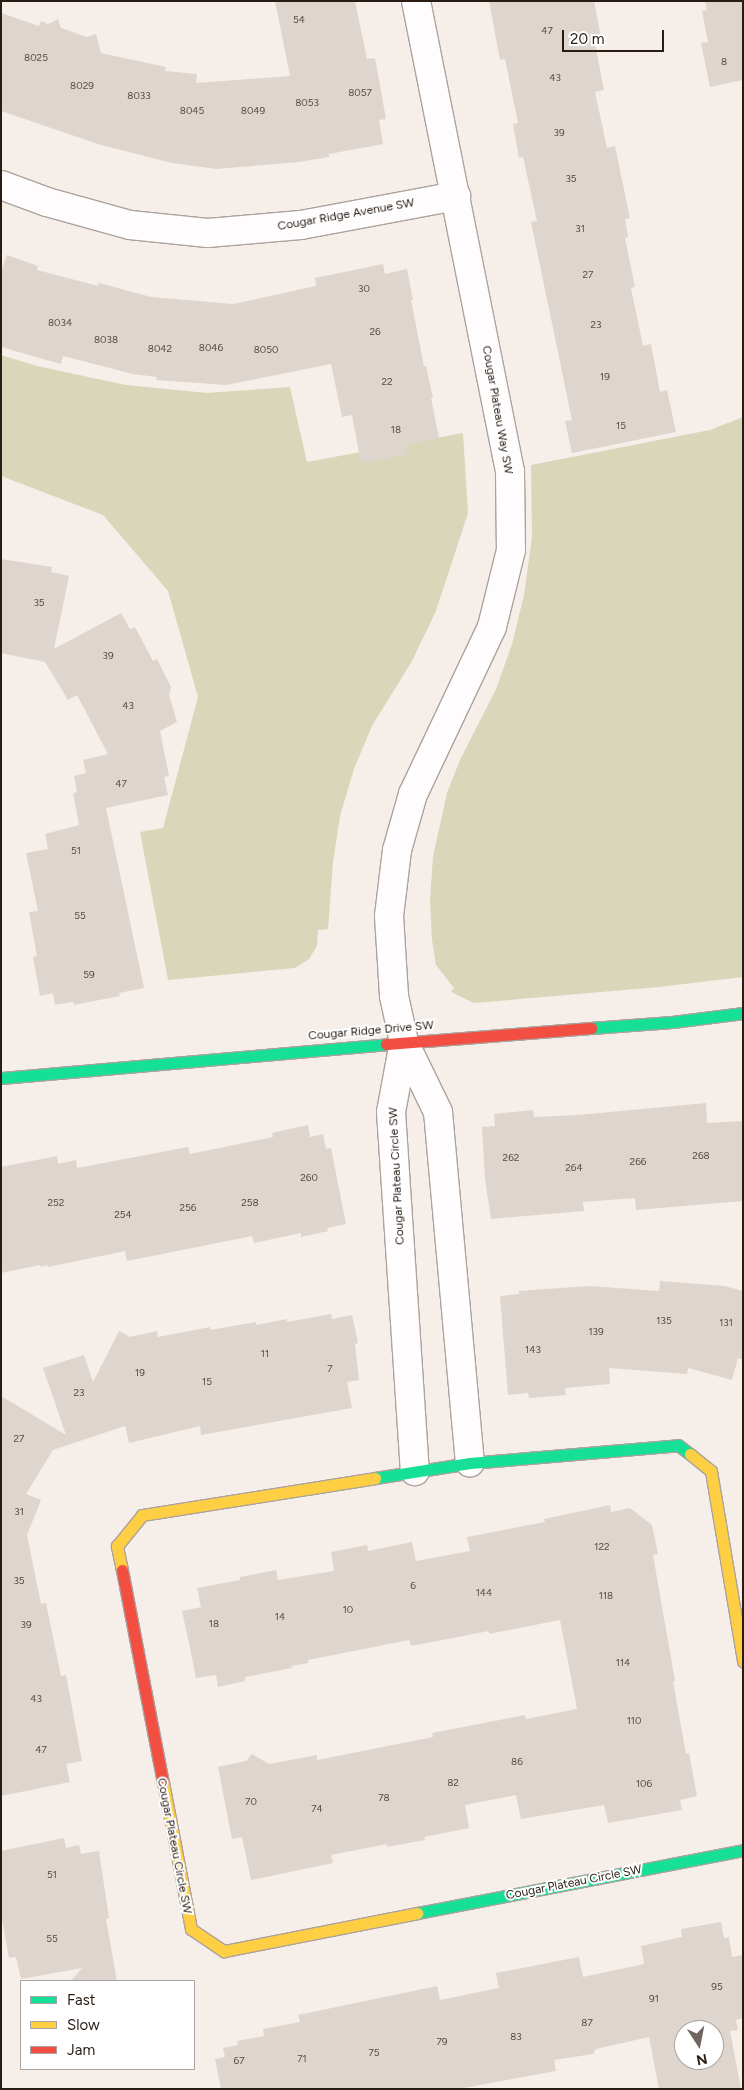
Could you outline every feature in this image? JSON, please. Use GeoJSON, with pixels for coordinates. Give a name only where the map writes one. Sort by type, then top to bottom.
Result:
{"type":"FeatureCollection","features":[{"type":"Feature","properties":{"kind":"street","name":"Cougar Plateau Way SW"},"geometry":{"type":"LineString","coordinates":[[404,1042],[394,996],[389,916],[397,850],[413,794],[492,627],[511,550],[510,470],[416,1]]}},
{"type":"Feature","properties":{"kind":"street","name":"Cougar Ridge Avenue SW"},"geometry":{"type":"LineString","coordinates":[[1,186],[47,202],[130,225],[208,233],[301,225],[456,196]]}},
{"type":"Feature","properties":{"kind":"street","name":"Cougar Ridge Drive SW"},"geometry":{"type":"LineString","coordinates":[[1,1078],[404,1042],[672,1022],[743,1013]]}},
{"type":"Feature","properties":{"kind":"street"},"geometry":{"type":"LineString","coordinates":[[404,1042],[438,1112],[470,1463]]}},
{"type":"Feature","properties":{"kind":"street","name":"Cougar Plateau Circle SW"},"geometry":{"type":"LineString","coordinates":[[404,1042],[391,1112],[415,1472]]}},
{"type":"Feature","properties":{"kind":"street","name":"Cougar Plateau Circle SW"},"geometry":{"type":"LineString","coordinates":[[743,1661],[711,1471],[678,1445],[470,1463],[142,1515],[117,1546],[191,1929],[224,1951],[743,1850]]}},
{"type":"Feature","properties":{"kind":"green space"},"geometry":{"type":"Polygon","coordinates":[[[1,355],[37,366],[126,385],[207,393],[290,387],[307,462],[463,433],[468,513],[436,611],[412,661],[372,726],[354,769],[340,816],[333,862],[328,929],[318,930],[317,946],[309,959],[295,968],[168,980],[140,832],[163,828],[198,697],[168,591],[103,515],[1,476],[1,355]]]}},
{"type":"Feature","properties":{"kind":"green space"},"geometry":{"type":"Polygon","coordinates":[[[743,417],[743,977],[659,987],[474,1003],[451,992],[454,988],[436,965],[432,940],[430,900],[433,856],[447,793],[460,760],[496,689],[512,644],[524,595],[532,537],[531,465],[710,430],[743,417]]]}},
{"type":"Feature","properties":{"kind":"building"},"geometry":{"type":"Polygon","coordinates":[[[275,1],[355,1],[367,59],[375,58],[386,119],[379,120],[383,144],[329,154],[329,157],[299,162],[216,169],[172,163],[101,145],[1,111],[1,13],[39,26],[41,21],[48,24],[58,19],[61,28],[87,37],[96,34],[101,53],[166,67],[165,71],[197,74],[196,83],[290,76],[275,1]]]}},
{"type":"Feature","properties":{"kind":"building"},"geometry":{"type":"Polygon","coordinates":[[[489,1],[594,1],[601,37],[594,38],[604,90],[595,92],[607,148],[615,146],[630,218],[625,219],[628,237],[625,238],[635,287],[631,288],[643,346],[651,344],[660,392],[667,390],[676,432],[572,453],[565,421],[572,420],[531,222],[537,221],[523,157],[519,158],[513,124],[518,123],[505,59],[500,60],[489,1]]]}},
{"type":"Feature","properties":{"kind":"building"},"geometry":{"type":"Polygon","coordinates":[[[705,1],[743,1],[743,80],[710,87],[701,43],[708,42],[702,11],[707,10],[705,1]]]}},
{"type":"Feature","properties":{"kind":"building"},"geometry":{"type":"Polygon","coordinates":[[[7,255],[38,266],[37,270],[98,286],[99,283],[151,297],[233,304],[316,286],[315,278],[383,264],[385,274],[407,269],[413,300],[411,300],[424,366],[426,366],[433,398],[431,398],[439,438],[406,444],[407,454],[361,463],[352,415],[342,417],[331,364],[226,385],[156,380],[157,377],[133,374],[63,356],[61,364],[1,347],[1,272],[7,255]]]}},
{"type":"Feature","properties":{"kind":"building"},"geometry":{"type":"Polygon","coordinates":[[[1,559],[52,567],[51,572],[69,576],[54,649],[121,613],[130,629],[135,627],[153,661],[157,659],[171,687],[169,695],[177,722],[160,731],[169,776],[164,777],[168,795],[106,808],[144,988],[119,993],[120,996],[74,1005],[73,1002],[55,1005],[53,993],[40,996],[33,957],[37,956],[29,912],[38,911],[26,853],[48,849],[45,834],[79,825],[73,793],[77,792],[74,776],[86,773],[83,760],[108,754],[77,695],[68,700],[45,662],[1,653],[1,559]]]}},
{"type":"Feature","properties":{"kind":"building"},"geometry":{"type":"Polygon","coordinates":[[[706,1103],[707,1123],[743,1121],[743,1201],[636,1210],[635,1198],[583,1202],[584,1211],[491,1219],[485,1179],[482,1127],[495,1126],[494,1114],[533,1110],[534,1117],[578,1115],[706,1103]]]}},
{"type":"Feature","properties":{"kind":"building"},"geometry":{"type":"Polygon","coordinates":[[[308,1125],[310,1137],[323,1134],[326,1149],[331,1148],[346,1224],[327,1228],[328,1231],[301,1237],[301,1233],[254,1243],[252,1236],[127,1261],[125,1251],[48,1267],[47,1265],[41,1267],[40,1265],[1,1273],[1,1167],[57,1156],[58,1164],[76,1160],[77,1168],[188,1147],[190,1154],[273,1137],[272,1133],[308,1125]]]}},
{"type":"Feature","properties":{"kind":"building"},"geometry":{"type":"Polygon","coordinates":[[[660,1281],[725,1286],[743,1291],[743,1360],[738,1358],[732,1380],[688,1368],[687,1374],[609,1368],[610,1384],[565,1388],[566,1395],[529,1398],[528,1393],[508,1395],[500,1296],[519,1294],[519,1291],[589,1286],[659,1291],[660,1281]]]}},
{"type":"Feature","properties":{"kind":"building"},"geometry":{"type":"Polygon","coordinates":[[[331,1314],[332,1319],[352,1315],[358,1343],[355,1344],[359,1380],[347,1382],[352,1408],[201,1435],[200,1426],[129,1443],[125,1426],[53,1450],[26,1494],[41,1500],[27,1535],[41,1604],[46,1603],[61,1676],[66,1675],[82,1761],[66,1764],[70,1782],[1,1796],[1,1396],[66,1435],[43,1368],[84,1355],[93,1382],[119,1331],[130,1337],[157,1331],[158,1337],[210,1327],[210,1330],[256,1322],[256,1325],[287,1319],[287,1322],[331,1314]]]}},
{"type":"Feature","properties":{"kind":"building"},"geometry":{"type":"Polygon","coordinates":[[[610,1505],[611,1512],[630,1508],[652,1525],[658,1554],[653,1555],[675,1681],[673,1681],[686,1754],[689,1753],[697,1796],[680,1800],[682,1810],[608,1823],[604,1805],[521,1819],[516,1795],[465,1805],[469,1828],[424,1837],[425,1840],[387,1847],[387,1844],[331,1855],[333,1863],[251,1880],[242,1837],[232,1839],[218,1767],[246,1761],[252,1754],[269,1764],[317,1755],[317,1760],[433,1737],[432,1733],[525,1715],[526,1719],[577,1709],[560,1620],[489,1634],[489,1631],[411,1646],[409,1640],[308,1660],[308,1663],[292,1666],[292,1668],[245,1677],[245,1681],[218,1687],[216,1675],[196,1678],[182,1611],[201,1607],[197,1588],[240,1580],[240,1577],[276,1570],[278,1580],[334,1571],[331,1552],[367,1545],[368,1551],[412,1542],[416,1561],[470,1551],[467,1537],[545,1522],[544,1519],[610,1505]]]}},
{"type":"Feature","properties":{"kind":"building"},"geometry":{"type":"Polygon","coordinates":[[[64,1838],[66,1848],[79,1845],[81,1854],[99,1851],[109,1918],[106,1919],[117,1980],[72,1980],[82,1968],[21,1979],[16,1957],[9,1958],[1,1913],[1,1851],[64,1838]]]}},
{"type":"Feature","properties":{"kind":"building"},"geometry":{"type":"Polygon","coordinates":[[[721,1922],[724,1938],[729,1937],[732,1957],[743,1955],[743,2018],[736,2020],[738,2030],[730,2031],[741,2089],[659,2089],[649,2037],[596,2049],[593,2054],[554,2060],[556,2071],[458,2089],[221,2089],[215,2059],[225,2057],[223,2048],[238,2045],[237,2041],[264,2036],[263,2029],[300,2022],[298,2015],[437,1986],[440,2000],[499,1988],[496,1973],[579,1957],[583,1977],[644,1964],[641,1946],[682,1937],[681,1929],[721,1922]]]}},
{"type":"Feature","properties":{"kind":"traffic: fast"},"geometry":{"type":"LineString","coordinates":[[591,1028],[672,1022],[743,1013]]}},
{"type":"Feature","properties":{"kind":"traffic: fast"},"geometry":{"type":"LineString","coordinates":[[1,1078],[386,1044]]}},
{"type":"Feature","properties":{"kind":"traffic: fast"},"geometry":{"type":"LineString","coordinates":[[375,1478],[470,1463],[678,1445],[690,1454]]}},
{"type":"Feature","properties":{"kind":"traffic: fast"},"geometry":{"type":"LineString","coordinates":[[417,1913],[743,1850]]}},
{"type":"Feature","properties":{"kind":"traffic: slow"},"geometry":{"type":"LineString","coordinates":[[690,1454],[711,1471],[743,1661]]}},
{"type":"Feature","properties":{"kind":"traffic: slow"},"geometry":{"type":"LineString","coordinates":[[122,1570],[117,1546],[142,1515],[375,1478]]}},
{"type":"Feature","properties":{"kind":"traffic: slow"},"geometry":{"type":"LineString","coordinates":[[163,1782],[191,1929],[224,1951],[417,1913]]}},
{"type":"Feature","properties":{"kind":"traffic: jam"},"geometry":{"type":"LineString","coordinates":[[386,1044],[591,1028]]}},
{"type":"Feature","properties":{"kind":"traffic: jam"},"geometry":{"type":"LineString","coordinates":[[122,1570],[163,1782]]}}]}
